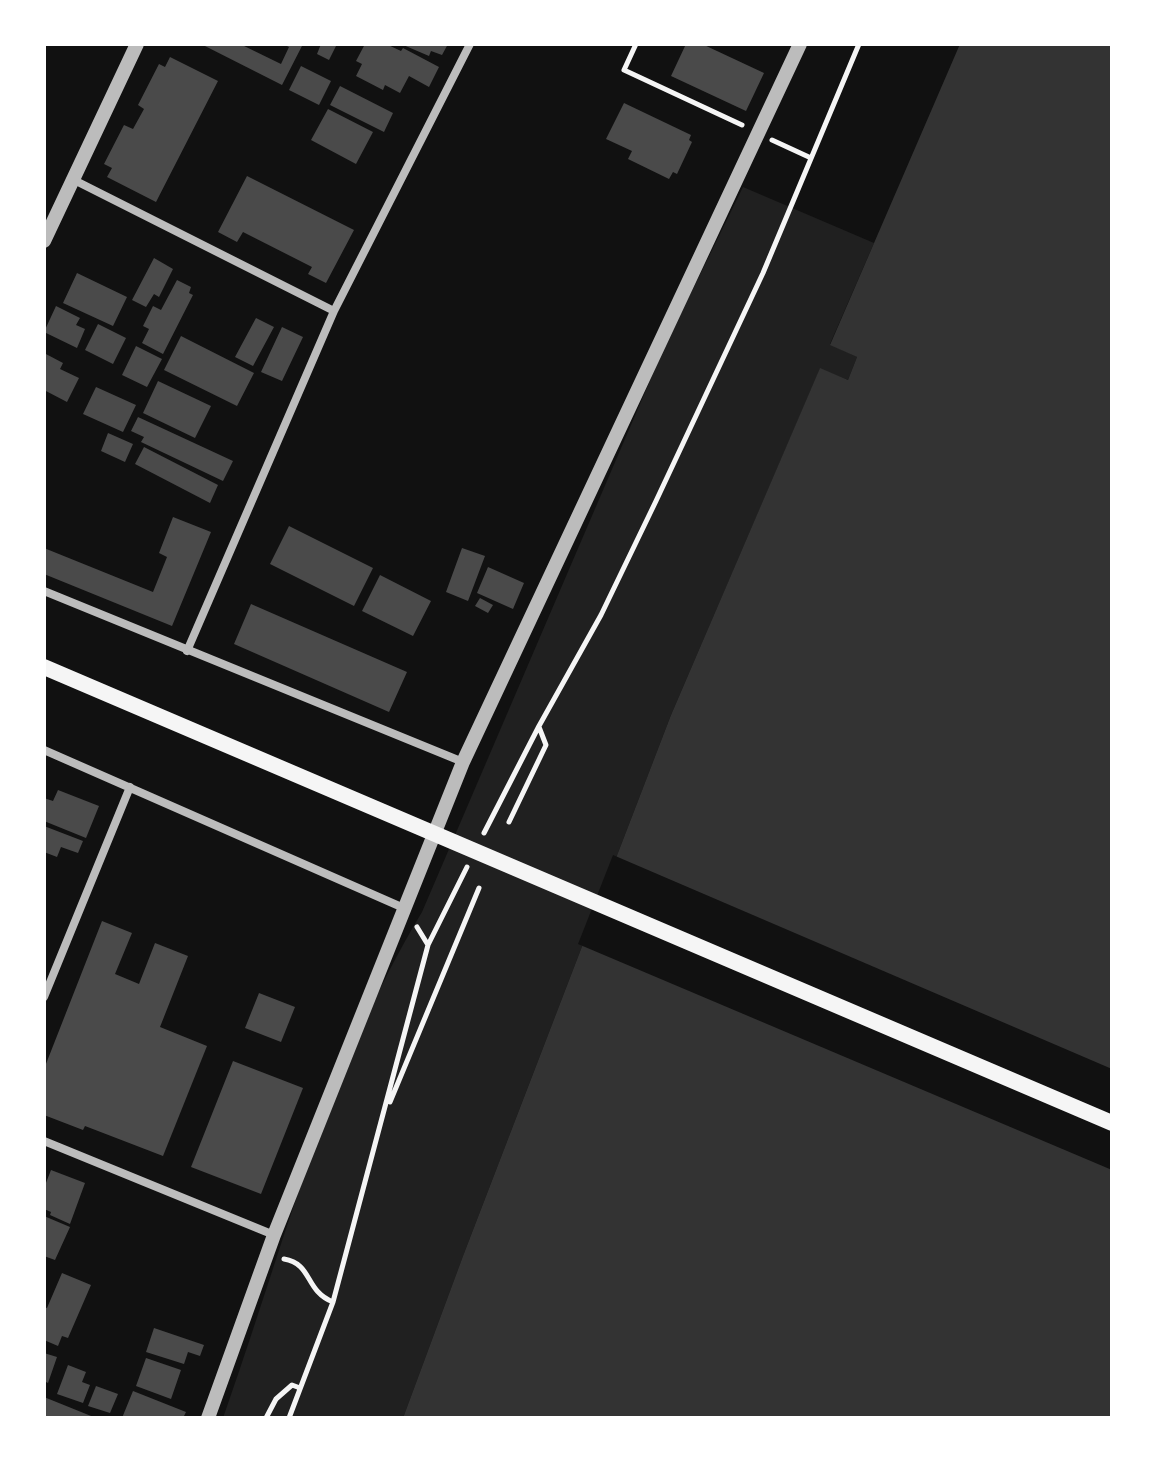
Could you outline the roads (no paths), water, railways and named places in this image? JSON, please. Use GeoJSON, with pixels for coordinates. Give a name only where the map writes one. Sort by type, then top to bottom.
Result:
{"type":"FeatureCollection","features":[{"type":"Feature","properties":{"kind":"main road"},"geometry":{"type":"LineString","coordinates":[[44,667],[1112,1123]]}},
{"type":"Feature","properties":{"kind":"street"},"geometry":{"type":"LineString","coordinates":[[44,241],[137,44]]}},
{"type":"Feature","properties":{"kind":"street"},"geometry":{"type":"LineString","coordinates":[[187,651],[334,311],[470,44]]}},
{"type":"Feature","properties":{"kind":"street"},"geometry":{"type":"LineString","coordinates":[[208,1418],[274,1235],[463,762],[800,44]]}},
{"type":"Feature","properties":{"kind":"street"},"geometry":{"type":"LineString","coordinates":[[72,179],[334,311]]}},
{"type":"Feature","properties":{"kind":"street"},"geometry":{"type":"LineString","coordinates":[[44,591],[463,762]]}},
{"type":"Feature","properties":{"kind":"street"},"geometry":{"type":"LineString","coordinates":[[44,750],[406,909]]}},
{"type":"Feature","properties":{"kind":"street"},"geometry":{"type":"LineString","coordinates":[[44,997],[130,787]]}},
{"type":"Feature","properties":{"kind":"street"},"geometry":{"type":"LineString","coordinates":[[44,1141],[274,1235]]}}]}
